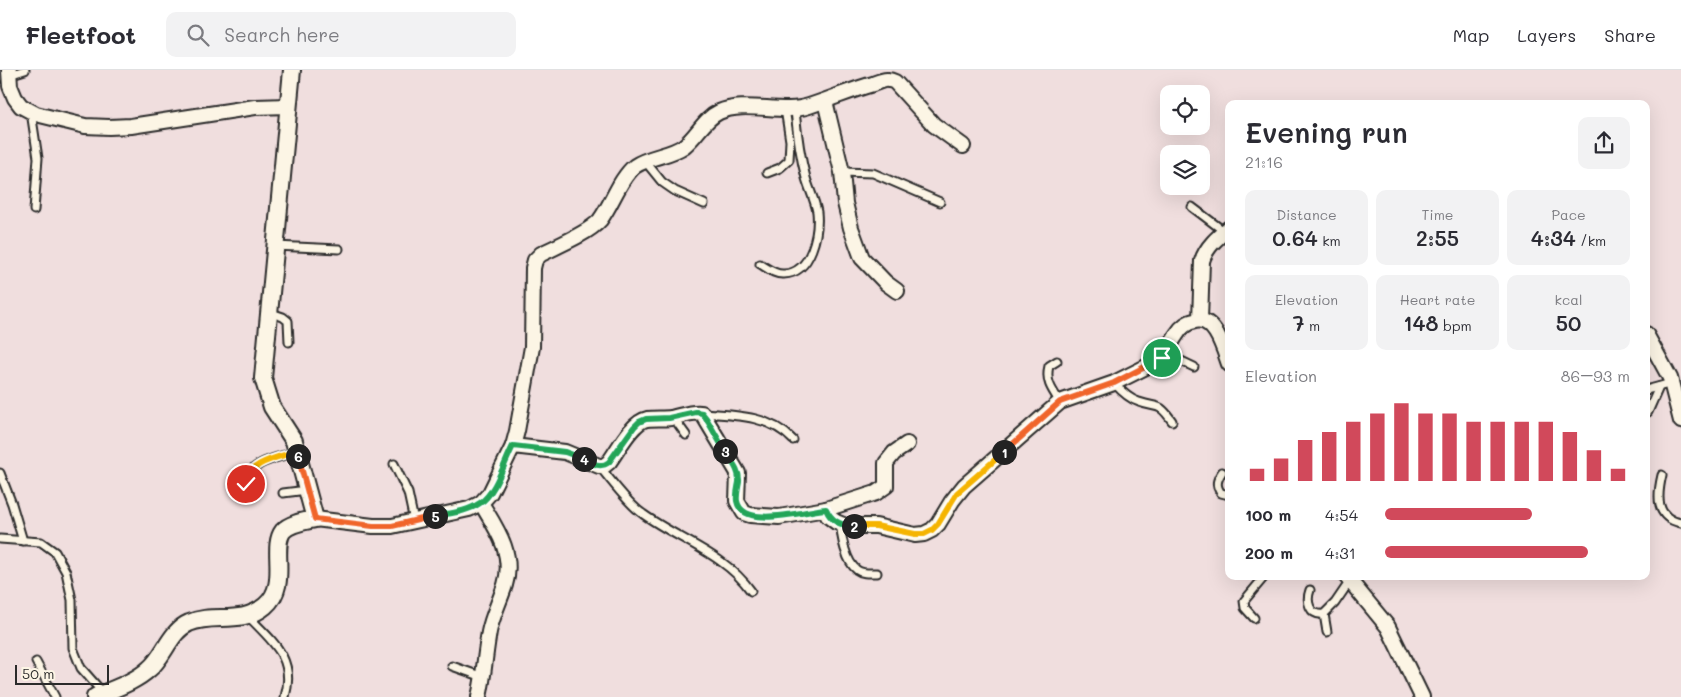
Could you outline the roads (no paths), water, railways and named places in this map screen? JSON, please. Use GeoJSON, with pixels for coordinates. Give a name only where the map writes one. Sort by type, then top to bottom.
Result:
{"type":"FeatureCollection","features":[{"type":"Feature","properties":{"kind":"street"},"geometry":{"type":"LineString","coordinates":[[292,70],[263,378],[265,390],[272,407],[292,435],[315,519]]}},
{"type":"Feature","properties":{"kind":"street"},"geometry":{"type":"LineString","coordinates":[[9,72],[10,86],[21,106],[31,112],[64,122],[86,126],[109,127],[176,120],[255,107],[288,106]]}},
{"type":"Feature","properties":{"kind":"street"},"geometry":{"type":"LineString","coordinates":[[99,695],[149,669],[158,660],[178,631],[187,624],[197,620],[238,618],[265,606],[274,595],[278,582],[280,538],[284,530],[292,525],[315,519],[373,526],[392,526],[469,509],[481,503],[490,493],[513,446],[518,431],[531,360],[533,268],[535,260],[541,254],[598,222],[628,173],[635,166],[681,148],[718,112],[727,109],[763,107],[790,109],[825,102],[859,88],[887,80],[895,82],[934,125],[963,146]]}},
{"type":"Feature","properties":{"kind":"street"},"geometry":{"type":"LineString","coordinates":[[825,102],[842,172],[847,212],[862,258],[897,291]]}},
{"type":"Feature","properties":{"kind":"street"},"geometry":{"type":"LineString","coordinates":[[1200,320],[1202,261],[1208,248],[1225,232]]}},
{"type":"Feature","properties":{"kind":"street"},"geometry":{"type":"LineString","coordinates":[[826,509],[828,516],[841,525],[876,526],[924,534],[938,524],[964,486],[1060,402],[1114,383],[1156,362],[1168,352],[1182,327],[1200,320],[1208,323],[1215,330],[1225,354]]}},
{"type":"Feature","properties":{"kind":"street"},"geometry":{"type":"LineString","coordinates":[[1651,350],[1672,389],[1681,421]]}},
{"type":"Feature","properties":{"kind":"street"},"geometry":{"type":"LineString","coordinates":[[513,446],[565,452],[599,466],[604,466],[639,422],[646,419],[673,417],[696,412],[702,413],[738,473],[737,501],[744,513],[750,516],[779,517],[826,509],[876,493],[886,486],[886,463],[894,452],[908,444]]}},
{"type":"Feature","properties":{"kind":"street"},"geometry":{"type":"LineString","coordinates":[[479,697],[490,632],[506,583],[508,568],[507,553],[502,539],[481,503]]}},
{"type":"Feature","properties":{"kind":"street"},"geometry":{"type":"LineString","coordinates":[[1349,580],[1388,627],[1422,697]]}},
{"type":"Feature","properties":{"kind":"lane"},"geometry":{"type":"LineString","coordinates":[[9,72],[24,70]]}},
{"type":"Feature","properties":{"kind":"lane"},"geometry":{"type":"LineString","coordinates":[[767,173],[780,168],[789,160],[790,109]]}},
{"type":"Feature","properties":{"kind":"lane"},"geometry":{"type":"LineString","coordinates":[[760,264],[774,272],[784,274],[793,272],[803,265],[810,254],[817,232],[817,210],[806,180],[790,109]]}},
{"type":"Feature","properties":{"kind":"lane"},"geometry":{"type":"LineString","coordinates":[[31,112],[38,158],[34,210]]}},
{"type":"Feature","properties":{"kind":"lane"},"geometry":{"type":"LineString","coordinates":[[645,161],[662,182],[675,191],[704,204]]}},
{"type":"Feature","properties":{"kind":"lane"},"geometry":{"type":"LineString","coordinates":[[842,172],[874,173],[940,202]]}},
{"type":"Feature","properties":{"kind":"lane"},"geometry":{"type":"LineString","coordinates":[[1192,207],[1225,229]]}},
{"type":"Feature","properties":{"kind":"lane"},"geometry":{"type":"LineString","coordinates":[[274,246],[339,249]]}},
{"type":"Feature","properties":{"kind":"lane"},"geometry":{"type":"LineString","coordinates":[[268,312],[283,317],[288,321],[289,342]]}},
{"type":"Feature","properties":{"kind":"lane"},"geometry":{"type":"LineString","coordinates":[[1168,352],[1175,358],[1194,367]]}},
{"type":"Feature","properties":{"kind":"lane"},"geometry":{"type":"LineString","coordinates":[[1057,361],[1049,366],[1047,374],[1050,387],[1060,402]]}},
{"type":"Feature","properties":{"kind":"lane"},"geometry":{"type":"LineString","coordinates":[[1114,383],[1122,393],[1139,402],[1157,405],[1166,412],[1172,421]]}},
{"type":"Feature","properties":{"kind":"lane"},"geometry":{"type":"LineString","coordinates":[[1650,390],[1672,389]]}},
{"type":"Feature","properties":{"kind":"lane"},"geometry":{"type":"LineString","coordinates":[[1650,410],[1672,389]]}},
{"type":"Feature","properties":{"kind":"lane"},"geometry":{"type":"LineString","coordinates":[[702,413],[745,416],[770,424],[786,433],[793,440]]}},
{"type":"Feature","properties":{"kind":"lane"},"geometry":{"type":"LineString","coordinates":[[673,417],[686,435]]}},
{"type":"Feature","properties":{"kind":"lane"},"geometry":{"type":"LineString","coordinates":[[246,484],[246,479],[252,469],[258,465],[297,451]]}},
{"type":"Feature","properties":{"kind":"lane"},"geometry":{"type":"LineString","coordinates":[[394,464],[408,493],[414,521]]}},
{"type":"Feature","properties":{"kind":"lane"},"geometry":{"type":"LineString","coordinates":[[599,466],[641,513],[732,569],[751,592]]}},
{"type":"Feature","properties":{"kind":"lane"},"geometry":{"type":"LineString","coordinates":[[1222,472],[1217,483],[1220,493],[1225,494]]}},
{"type":"Feature","properties":{"kind":"lane"},"geometry":{"type":"LineString","coordinates":[[0,473],[12,504],[22,541]]}},
{"type":"Feature","properties":{"kind":"lane"},"geometry":{"type":"LineString","coordinates":[[1662,475],[1659,490],[1660,504],[1664,516],[1672,522],[1681,523]]}},
{"type":"Feature","properties":{"kind":"lane"},"geometry":{"type":"LineString","coordinates":[[283,493],[307,490]]}},
{"type":"Feature","properties":{"kind":"lane"},"geometry":{"type":"LineString","coordinates":[[841,525],[843,545],[855,569],[862,572],[877,572]]}},
{"type":"Feature","properties":{"kind":"lane"},"geometry":{"type":"LineString","coordinates":[[0,539],[41,542],[55,552],[66,572],[72,600],[73,648],[81,668],[99,695]]}},
{"type":"Feature","properties":{"kind":"lane"},"geometry":{"type":"LineString","coordinates":[[1254,618],[1245,608],[1244,600],[1262,580]]}},
{"type":"Feature","properties":{"kind":"lane"},"geometry":{"type":"LineString","coordinates":[[1327,632],[1324,614],[1347,580]]}},
{"type":"Feature","properties":{"kind":"lane"},"geometry":{"type":"LineString","coordinates":[[1310,590],[1308,605],[1312,611],[1319,615],[1324,614]]}},
{"type":"Feature","properties":{"kind":"lane"},"geometry":{"type":"LineString","coordinates":[[248,615],[281,653],[288,670],[288,686],[285,697]]}},
{"type":"Feature","properties":{"kind":"lane"},"geometry":{"type":"LineString","coordinates":[[36,662],[55,697]]}},
{"type":"Feature","properties":{"kind":"lane"},"geometry":{"type":"LineString","coordinates":[[452,666],[483,677]]}}]}
